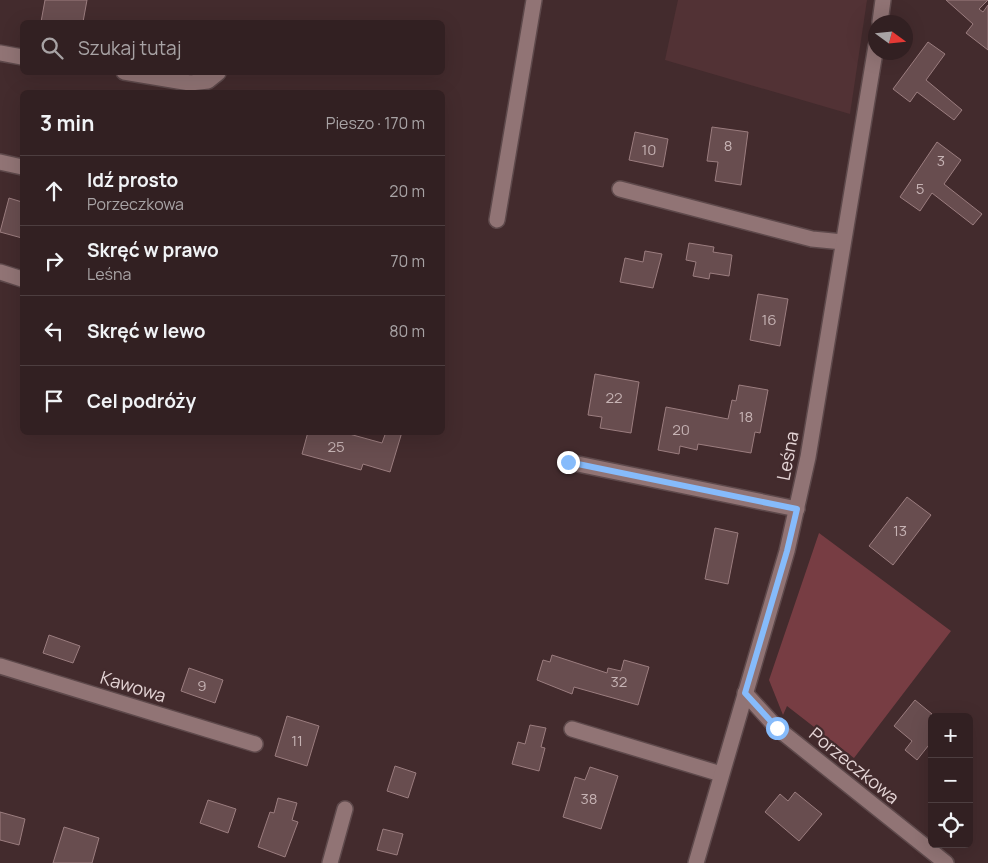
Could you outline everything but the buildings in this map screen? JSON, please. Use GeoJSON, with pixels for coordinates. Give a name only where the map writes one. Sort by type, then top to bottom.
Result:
{"type":"FeatureCollection","features":[{"type":"Feature","properties":{"kind":"street"},"geometry":{"type":"LineString","coordinates":[[498,220],[534,0]]}},
{"type":"Feature","properties":{"kind":"street"},"geometry":{"type":"LineString","coordinates":[[881,15],[883,0]]}},
{"type":"Feature","properties":{"kind":"street"},"geometry":{"type":"LineString","coordinates":[[0,53],[20,57]]}},
{"type":"Feature","properties":{"kind":"street","name":"Leśna"},"geometry":{"type":"LineString","coordinates":[[696,863],[787,551],[797,509],[808,457],[874,60]]}},
{"type":"Feature","properties":{"kind":"street"},"geometry":{"type":"LineString","coordinates":[[142,75],[190,83],[208,81],[216,75]]}},
{"type":"Feature","properties":{"kind":"street"},"geometry":{"type":"LineString","coordinates":[[0,162],[20,167]]}},
{"type":"Feature","properties":{"kind":"street"},"geometry":{"type":"LineString","coordinates":[[620,190],[812,239],[843,242]]}},
{"type":"Feature","properties":{"kind":"street"},"geometry":{"type":"LineString","coordinates":[[0,272],[20,278]]}},
{"type":"Feature","properties":{"kind":"street"},"geometry":{"type":"LineString","coordinates":[[568,462],[797,509]]}},
{"type":"Feature","properties":{"kind":"street","name":"Kawowa"},"geometry":{"type":"LineString","coordinates":[[0,666],[255,744]]}},
{"type":"Feature","properties":{"kind":"street","name":"Porzeczkowa"},"geometry":{"type":"LineString","coordinates":[[745,693],[777,728],[946,863]]}},
{"type":"Feature","properties":{"kind":"street"},"geometry":{"type":"LineString","coordinates":[[572,729],[722,774]]}},
{"type":"Feature","properties":{"kind":"street"},"geometry":{"type":"LineString","coordinates":[[330,863],[345,810]]}},
{"type":"Feature","properties":{"kind":"shaded area"},"geometry":{"type":"Polygon","coordinates":[[[678,0],[867,0],[850,114],[665,60],[678,0]]]}},
{"type":"Feature","properties":{"kind":"shaded area"},"geometry":{"type":"Polygon","coordinates":[[[819,533],[951,631],[854,758],[787,706],[783,715],[769,680],[819,533]]]}},
{"type":"Feature","properties":{"kind":"route"},"geometry":{"type":"LineString","coordinates":[[568,462],[797,509],[787,551],[745,693],[777,728]]}}]}
